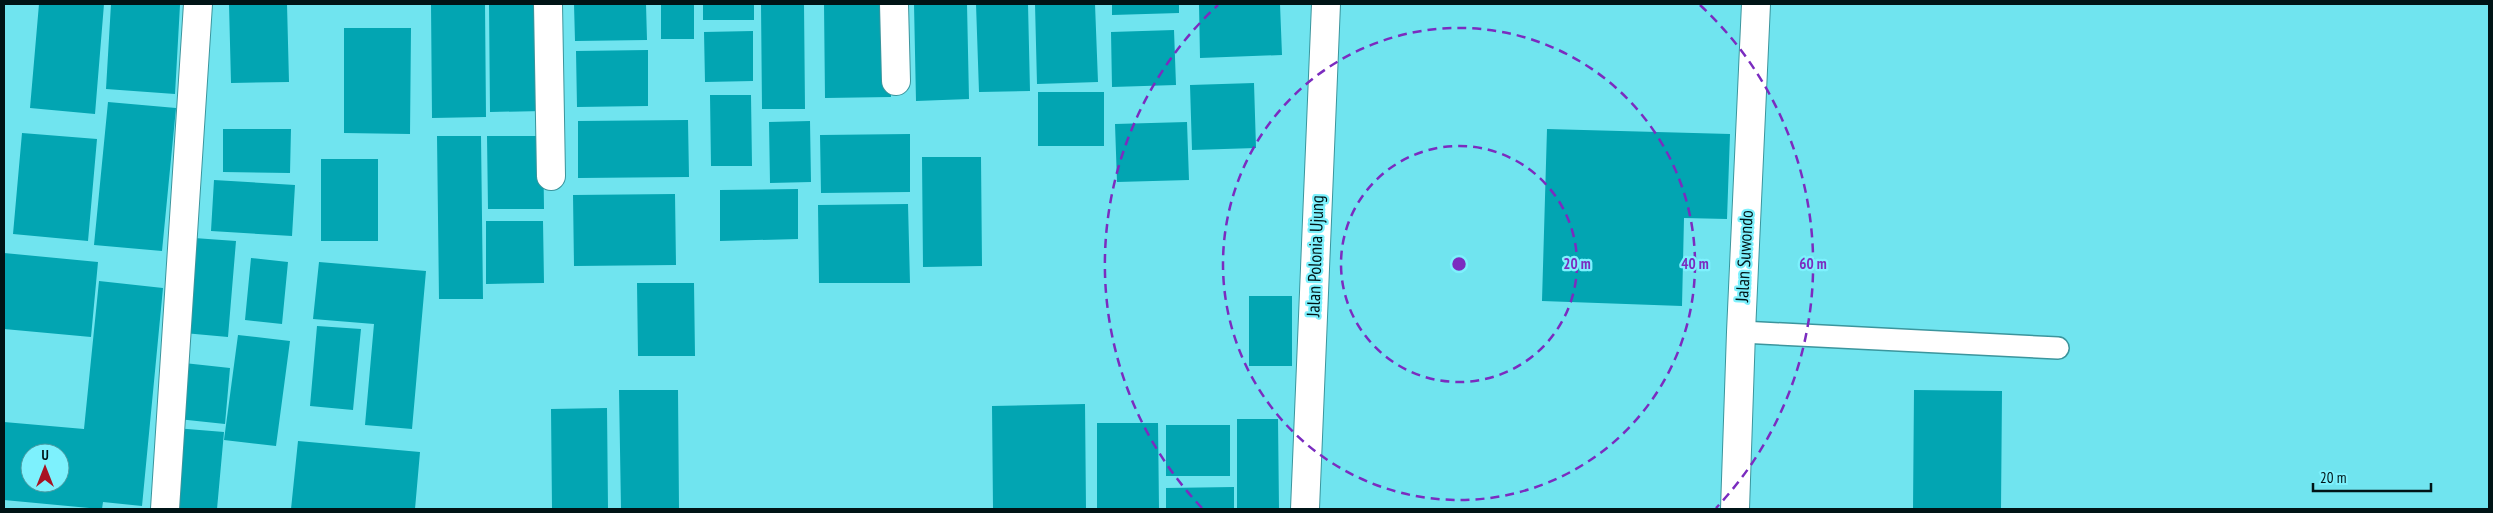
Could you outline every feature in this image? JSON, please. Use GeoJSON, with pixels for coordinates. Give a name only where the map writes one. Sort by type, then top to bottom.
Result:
{"type":"FeatureCollection","features":[{"type":"Feature","properties":{"kind":"street"},"geometry":{"type":"LineString","coordinates":[[165,509],[198,4]]}},
{"type":"Feature","properties":{"kind":"street"},"geometry":{"type":"LineString","coordinates":[[548,4],[551,176]]}},
{"type":"Feature","properties":{"kind":"street"},"geometry":{"type":"LineString","coordinates":[[894,4],[896,81]]}},
{"type":"Feature","properties":{"kind":"street","name":"Jalan Polonia Ujung"},"geometry":{"type":"LineString","coordinates":[[1305,509],[1326,4]]}},
{"type":"Feature","properties":{"kind":"street","name":"Jalan Suwondo"},"geometry":{"type":"LineString","coordinates":[[1735,509],[1756,4]]}},
{"type":"Feature","properties":{"kind":"lane"},"geometry":{"type":"LineString","coordinates":[[1741,332],[2058,348]]}},
{"type":"Feature","properties":{"kind":"building"},"geometry":{"type":"Polygon","coordinates":[[[39,4],[104,4],[95,114],[30,108],[39,4]]]}},
{"type":"Feature","properties":{"kind":"building"},"geometry":{"type":"Polygon","coordinates":[[[111,4],[180,5],[175,94],[106,89],[111,4]]]}},
{"type":"Feature","properties":{"kind":"building"},"geometry":{"type":"Polygon","coordinates":[[[229,4],[287,4],[289,82],[231,83],[229,4]]]}},
{"type":"Feature","properties":{"kind":"building"},"geometry":{"type":"Polygon","coordinates":[[[431,4],[485,4],[486,117],[432,118],[431,4]]]}},
{"type":"Feature","properties":{"kind":"building"},"geometry":{"type":"Polygon","coordinates":[[[489,4],[542,4],[543,111],[490,112],[489,4]]]}},
{"type":"Feature","properties":{"kind":"building"},"geometry":{"type":"Polygon","coordinates":[[[574,4],[646,4],[647,40],[575,41],[574,4]]]}},
{"type":"Feature","properties":{"kind":"building"},"geometry":{"type":"Polygon","coordinates":[[[661,4],[694,4],[694,39],[661,39],[661,4]]]}},
{"type":"Feature","properties":{"kind":"building"},"geometry":{"type":"Polygon","coordinates":[[[703,4],[754,4],[754,20],[703,20],[703,4]]]}},
{"type":"Feature","properties":{"kind":"building"},"geometry":{"type":"Polygon","coordinates":[[[761,4],[804,4],[805,109],[762,109],[761,4]]]}},
{"type":"Feature","properties":{"kind":"building"},"geometry":{"type":"Polygon","coordinates":[[[824,4],[890,4],[891,97],[825,98],[824,4]]]}},
{"type":"Feature","properties":{"kind":"building"},"geometry":{"type":"Polygon","coordinates":[[[914,4],[967,4],[969,99],[916,101],[914,4]]]}},
{"type":"Feature","properties":{"kind":"building"},"geometry":{"type":"Polygon","coordinates":[[[976,4],[1028,4],[1030,91],[979,92],[976,4]]]}},
{"type":"Feature","properties":{"kind":"building"},"geometry":{"type":"Polygon","coordinates":[[[1035,4],[1095,4],[1098,82],[1037,84],[1035,4]]]}},
{"type":"Feature","properties":{"kind":"building"},"geometry":{"type":"Polygon","coordinates":[[[1112,4],[1179,4],[1179,13],[1112,15],[1112,4]]]}},
{"type":"Feature","properties":{"kind":"building"},"geometry":{"type":"Polygon","coordinates":[[[1199,4],[1280,4],[1282,55],[1200,58],[1199,4]]]}},
{"type":"Feature","properties":{"kind":"building"},"geometry":{"type":"Polygon","coordinates":[[[344,28],[411,28],[410,134],[344,133],[344,28]]]}},
{"type":"Feature","properties":{"kind":"building"},"geometry":{"type":"Polygon","coordinates":[[[1174,30],[1176,85],[1112,87],[1111,32],[1174,30]]]}},
{"type":"Feature","properties":{"kind":"building"},"geometry":{"type":"Polygon","coordinates":[[[753,31],[753,81],[705,82],[704,32],[753,31]]]}},
{"type":"Feature","properties":{"kind":"building"},"geometry":{"type":"Polygon","coordinates":[[[648,50],[648,106],[577,107],[576,51],[648,50]]]}},
{"type":"Feature","properties":{"kind":"building"},"geometry":{"type":"Polygon","coordinates":[[[1254,83],[1256,148],[1192,150],[1190,85],[1254,83]]]}},
{"type":"Feature","properties":{"kind":"building"},"geometry":{"type":"Polygon","coordinates":[[[1038,92],[1104,92],[1104,146],[1038,146],[1038,92]]]}},
{"type":"Feature","properties":{"kind":"building"},"geometry":{"type":"Polygon","coordinates":[[[710,95],[751,95],[752,166],[711,166],[710,95]]]}},
{"type":"Feature","properties":{"kind":"building"},"geometry":{"type":"Polygon","coordinates":[[[108,102],[176,108],[162,251],[94,245],[108,102]]]}},
{"type":"Feature","properties":{"kind":"building"},"geometry":{"type":"Polygon","coordinates":[[[688,120],[689,177],[578,178],[578,121],[688,120]]]}},
{"type":"Feature","properties":{"kind":"building"},"geometry":{"type":"Polygon","coordinates":[[[810,121],[811,182],[770,183],[769,122],[810,121]]]}},
{"type":"Feature","properties":{"kind":"building"},"geometry":{"type":"Polygon","coordinates":[[[1187,122],[1189,180],[1117,182],[1115,124],[1187,122]]]}},
{"type":"Feature","properties":{"kind":"building"},"geometry":{"type":"Polygon","coordinates":[[[223,129],[291,129],[290,173],[223,172],[223,129]]]}},
{"type":"Feature","properties":{"kind":"building"},"geometry":{"type":"Polygon","coordinates":[[[1547,129],[1730,134],[1727,219],[1684,218],[1682,306],[1542,301],[1547,129]]]}},
{"type":"Feature","properties":{"kind":"building"},"geometry":{"type":"Polygon","coordinates":[[[22,133],[97,139],[88,241],[13,234],[22,133]]]}},
{"type":"Feature","properties":{"kind":"building"},"geometry":{"type":"Polygon","coordinates":[[[910,134],[910,192],[821,193],[820,135],[910,134]]]}},
{"type":"Feature","properties":{"kind":"building"},"geometry":{"type":"Polygon","coordinates":[[[437,136],[481,136],[483,299],[439,299],[437,136]]]}},
{"type":"Feature","properties":{"kind":"building"},"geometry":{"type":"Polygon","coordinates":[[[487,136],[543,136],[544,209],[488,209],[487,136]]]}},
{"type":"Feature","properties":{"kind":"building"},"geometry":{"type":"Polygon","coordinates":[[[922,157],[981,157],[982,266],[923,267],[922,157]]]}},
{"type":"Feature","properties":{"kind":"building"},"geometry":{"type":"Polygon","coordinates":[[[321,159],[378,159],[378,241],[321,241],[321,159]]]}},
{"type":"Feature","properties":{"kind":"building"},"geometry":{"type":"Polygon","coordinates":[[[214,180],[295,185],[292,236],[211,231],[214,180]]]}},
{"type":"Feature","properties":{"kind":"building"},"geometry":{"type":"Polygon","coordinates":[[[798,189],[798,239],[720,241],[720,190],[798,189]]]}},
{"type":"Feature","properties":{"kind":"building"},"geometry":{"type":"Polygon","coordinates":[[[675,194],[676,265],[574,266],[573,195],[675,194]]]}},
{"type":"Feature","properties":{"kind":"building"},"geometry":{"type":"Polygon","coordinates":[[[908,204],[910,283],[819,283],[818,205],[908,204]]]}},
{"type":"Feature","properties":{"kind":"building"},"geometry":{"type":"Polygon","coordinates":[[[486,221],[543,221],[544,283],[486,284],[486,221]]]}},
{"type":"Feature","properties":{"kind":"building"},"geometry":{"type":"Polygon","coordinates":[[[194,238],[236,241],[228,337],[184,333],[194,238]]]}},
{"type":"Feature","properties":{"kind":"building"},"geometry":{"type":"Polygon","coordinates":[[[4,253],[98,262],[91,337],[4,329],[4,253]]]}},
{"type":"Feature","properties":{"kind":"building"},"geometry":{"type":"Polygon","coordinates":[[[251,258],[288,262],[282,324],[245,320],[251,258]]]}},
{"type":"Feature","properties":{"kind":"building"},"geometry":{"type":"Polygon","coordinates":[[[319,262],[426,271],[412,429],[365,425],[374,324],[313,319],[319,262]]]}},
{"type":"Feature","properties":{"kind":"building"},"geometry":{"type":"Polygon","coordinates":[[[99,281],[163,288],[142,506],[103,502],[102,509],[100,509],[4,500],[4,422],[84,429],[99,281]]]}},
{"type":"Feature","properties":{"kind":"building"},"geometry":{"type":"Polygon","coordinates":[[[637,283],[694,283],[695,356],[638,356],[637,283]]]}},
{"type":"Feature","properties":{"kind":"building"},"geometry":{"type":"Polygon","coordinates":[[[1249,296],[1292,296],[1292,366],[1249,366],[1249,296]]]}},
{"type":"Feature","properties":{"kind":"building"},"geometry":{"type":"Polygon","coordinates":[[[317,326],[361,329],[353,410],[310,406],[317,326]]]}},
{"type":"Feature","properties":{"kind":"building"},"geometry":{"type":"Polygon","coordinates":[[[238,335],[290,341],[276,446],[224,440],[238,335]]]}},
{"type":"Feature","properties":{"kind":"building"},"geometry":{"type":"Polygon","coordinates":[[[184,363],[230,368],[225,424],[178,419],[184,363]]]}},
{"type":"Feature","properties":{"kind":"building"},"geometry":{"type":"Polygon","coordinates":[[[619,390],[678,390],[679,509],[621,509],[619,390]]]}},
{"type":"Feature","properties":{"kind":"building"},"geometry":{"type":"Polygon","coordinates":[[[1914,390],[2002,391],[2001,509],[1913,509],[1914,390]]]}},
{"type":"Feature","properties":{"kind":"building"},"geometry":{"type":"Polygon","coordinates":[[[1085,404],[1086,509],[993,509],[992,406],[1085,404]]]}},
{"type":"Feature","properties":{"kind":"building"},"geometry":{"type":"Polygon","coordinates":[[[607,408],[608,509],[552,509],[551,409],[607,408]]]}},
{"type":"Feature","properties":{"kind":"building"},"geometry":{"type":"Polygon","coordinates":[[[1237,419],[1278,419],[1279,509],[1237,509],[1237,419]]]}},
{"type":"Feature","properties":{"kind":"building"},"geometry":{"type":"Polygon","coordinates":[[[1097,423],[1158,423],[1159,509],[1097,509],[1097,423]]]}},
{"type":"Feature","properties":{"kind":"building"},"geometry":{"type":"Polygon","coordinates":[[[1166,425],[1230,425],[1230,476],[1166,476],[1166,425]]]}},
{"type":"Feature","properties":{"kind":"building"},"geometry":{"type":"Polygon","coordinates":[[[175,428],[224,432],[217,509],[169,509],[175,428]]]}},
{"type":"Feature","properties":{"kind":"building"},"geometry":{"type":"Polygon","coordinates":[[[298,441],[420,452],[415,509],[291,509],[298,441]]]}},
{"type":"Feature","properties":{"kind":"building"},"geometry":{"type":"Polygon","coordinates":[[[1234,487],[1234,509],[1166,509],[1166,488],[1234,487]]]}}]}
